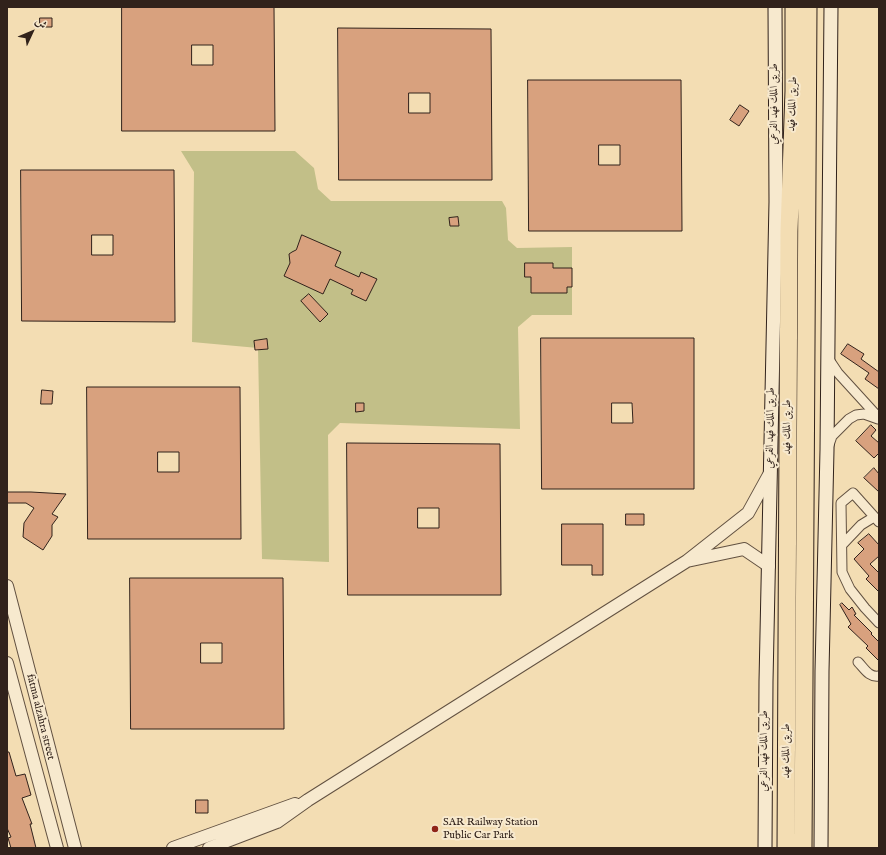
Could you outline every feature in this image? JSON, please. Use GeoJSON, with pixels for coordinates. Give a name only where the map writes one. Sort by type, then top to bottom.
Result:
{"type":"FeatureCollection","features":[{"type":"Feature","properties":{"kind":"highway","name":"طريق الملك فهد"},"geometry":{"type":"LineString","coordinates":[[786,848],[789,231],[794,91],[794,7]]}},
{"type":"Feature","properties":{"kind":"highway","name":"طريق الملك فهد"},"geometry":{"type":"LineString","coordinates":[[803,848],[808,7]]}},
{"type":"Feature","properties":{"kind":"main road","name":"طريق الملك فهد الفرعي"},"geometry":{"type":"LineString","coordinates":[[765,848],[766,681],[776,202],[775,7]]}},
{"type":"Feature","properties":{"kind":"main road"},"geometry":{"type":"LineString","coordinates":[[821,848],[822,671],[827,450],[831,7]]}},
{"type":"Feature","properties":{"kind":"street"},"geometry":{"type":"LineString","coordinates":[[828,358],[838,373],[879,419]]}},
{"type":"Feature","properties":{"kind":"street"},"geometry":{"type":"LineString","coordinates":[[827,450],[832,436],[856,415],[864,414],[879,419]]}},
{"type":"Feature","properties":{"kind":"street"},"geometry":{"type":"LineString","coordinates":[[209,848],[277,822],[308,800],[687,561],[748,513],[770,473]]}},
{"type":"Feature","properties":{"kind":"street"},"geometry":{"type":"LineString","coordinates":[[842,545],[857,529],[876,520],[853,493],[841,503],[842,572],[850,589],[879,623]]}},
{"type":"Feature","properties":{"kind":"street"},"geometry":{"type":"LineString","coordinates":[[687,561],[744,548],[768,566]]}},
{"type":"Feature","properties":{"kind":"street","name":"fatma alzahra street"},"geometry":{"type":"LineString","coordinates":[[7,586],[75,848]]}},
{"type":"Feature","properties":{"kind":"street"},"geometry":{"type":"LineString","coordinates":[[858,662],[870,675],[879,676]]}},
{"type":"Feature","properties":{"kind":"street"},"geometry":{"type":"LineString","coordinates":[[7,663],[57,848]]}},
{"type":"Feature","properties":{"kind":"street"},"geometry":{"type":"LineString","coordinates":[[173,848],[308,800]]}},
{"type":"Feature","properties":{"kind":"shaded area"},"geometry":{"type":"Polygon","coordinates":[[[181,151],[295,151],[314,168],[318,189],[331,201],[502,201],[506,208],[508,240],[517,248],[572,247],[572,315],[532,315],[518,327],[520,429],[340,423],[328,435],[329,562],[262,559],[258,348],[192,342],[194,172],[181,151]]]}},
{"type":"Feature","properties":{"kind":"building"},"geometry":{"type":"Polygon","coordinates":[[[122,7],[274,7],[275,131],[122,131],[122,7]],[[192,45],[192,65],[213,65],[213,45],[192,45]]]}},
{"type":"Feature","properties":{"kind":"building"},"geometry":{"type":"Polygon","coordinates":[[[40,18],[52,18],[52,27],[40,27],[40,18]]]}},
{"type":"Feature","properties":{"kind":"building"},"geometry":{"type":"Polygon","coordinates":[[[338,28],[491,29],[492,180],[339,180],[338,28]],[[409,93],[409,113],[430,113],[430,93],[409,93]]]}},
{"type":"Feature","properties":{"kind":"building"},"geometry":{"type":"Polygon","coordinates":[[[528,80],[681,80],[682,231],[529,231],[528,80]],[[599,145],[599,165],[620,165],[620,145],[599,145]]]}},
{"type":"Feature","properties":{"kind":"building"},"geometry":{"type":"Polygon","coordinates":[[[740,105],[749,111],[739,126],[730,120],[740,105]]]}},
{"type":"Feature","properties":{"kind":"building"},"geometry":{"type":"Polygon","coordinates":[[[21,170],[174,170],[175,322],[22,321],[21,170]],[[92,235],[92,255],[113,255],[113,235],[92,235]]]}},
{"type":"Feature","properties":{"kind":"building"},"geometry":{"type":"Polygon","coordinates":[[[458,217],[459,226],[450,226],[449,218],[458,217]]]}},
{"type":"Feature","properties":{"kind":"building"},"geometry":{"type":"Polygon","coordinates":[[[302,235],[341,252],[335,266],[359,277],[361,272],[377,279],[366,301],[351,294],[353,290],[330,279],[323,294],[284,276],[290,263],[289,254],[296,250],[302,235]]]}},
{"type":"Feature","properties":{"kind":"building"},"geometry":{"type":"Polygon","coordinates":[[[525,263],[553,263],[553,268],[572,268],[572,287],[567,287],[567,293],[531,293],[531,277],[525,277],[525,263]]]}},
{"type":"Feature","properties":{"kind":"building"},"geometry":{"type":"Polygon","coordinates":[[[309,294],[328,314],[320,322],[301,301],[309,294]]]}},
{"type":"Feature","properties":{"kind":"building"},"geometry":{"type":"Polygon","coordinates":[[[541,338],[694,338],[694,489],[542,489],[541,338]],[[612,403],[612,423],[633,423],[632,403],[612,403]]]}},
{"type":"Feature","properties":{"kind":"building"},"geometry":{"type":"Polygon","coordinates":[[[267,339],[268,349],[255,350],[254,341],[267,339]]]}},
{"type":"Feature","properties":{"kind":"building"},"geometry":{"type":"Polygon","coordinates":[[[848,344],[864,354],[861,359],[879,372],[879,389],[865,379],[869,373],[841,354],[848,344]]]}},
{"type":"Feature","properties":{"kind":"building"},"geometry":{"type":"Polygon","coordinates":[[[87,387],[240,387],[241,539],[88,539],[87,387]],[[158,452],[158,472],[179,472],[179,452],[158,452]]]}},
{"type":"Feature","properties":{"kind":"building"},"geometry":{"type":"Polygon","coordinates":[[[42,390],[53,391],[52,404],[41,404],[42,390]]]}},
{"type":"Feature","properties":{"kind":"building"},"geometry":{"type":"Polygon","coordinates":[[[356,403],[364,403],[364,411],[356,412],[356,403]]]}},
{"type":"Feature","properties":{"kind":"building"},"geometry":{"type":"Polygon","coordinates":[[[871,425],[876,430],[871,436],[879,443],[879,453],[874,458],[856,441],[871,425]]]}},
{"type":"Feature","properties":{"kind":"building"},"geometry":{"type":"Polygon","coordinates":[[[347,443],[500,444],[501,595],[348,595],[347,443]],[[418,508],[418,528],[439,528],[439,508],[418,508]]]}},
{"type":"Feature","properties":{"kind":"building"},"geometry":{"type":"Polygon","coordinates":[[[874,468],[879,474],[879,492],[864,478],[874,468]]]}},
{"type":"Feature","properties":{"kind":"building"},"geometry":{"type":"Polygon","coordinates":[[[7,492],[66,494],[52,514],[58,517],[52,525],[52,536],[43,550],[23,537],[24,523],[34,508],[26,503],[7,503],[7,492]]]}},
{"type":"Feature","properties":{"kind":"building"},"geometry":{"type":"Polygon","coordinates":[[[626,514],[644,514],[644,525],[626,525],[626,514]]]}},
{"type":"Feature","properties":{"kind":"building"},"geometry":{"type":"Polygon","coordinates":[[[562,524],[603,524],[603,575],[592,575],[592,565],[562,565],[562,524]]]}},
{"type":"Feature","properties":{"kind":"building"},"geometry":{"type":"Polygon","coordinates":[[[869,534],[879,545],[879,556],[870,564],[879,573],[879,592],[866,579],[869,576],[854,559],[864,549],[858,543],[869,534]]]}},
{"type":"Feature","properties":{"kind":"building"},"geometry":{"type":"Polygon","coordinates":[[[130,578],[283,578],[284,729],[131,729],[130,578]],[[201,643],[201,663],[222,663],[222,643],[201,643]]]}},
{"type":"Feature","properties":{"kind":"building"},"geometry":{"type":"Polygon","coordinates":[[[842,603],[849,610],[852,607],[856,614],[854,615],[879,642],[879,661],[866,648],[868,646],[848,627],[851,624],[840,605],[842,603]]]}},
{"type":"Feature","properties":{"kind":"building"},"geometry":{"type":"Polygon","coordinates":[[[7,752],[9,752],[16,776],[25,774],[31,795],[22,798],[32,824],[30,824],[36,848],[11,848],[8,838],[11,837],[7,828],[7,752]]]}},
{"type":"Feature","properties":{"kind":"building"},"geometry":{"type":"Polygon","coordinates":[[[196,800],[208,800],[208,813],[196,813],[196,800]]]}},
{"type":"Feature","properties":{"kind":"place","name":"SAR Railway Station Public Car Park"},"geometry":{"type":"Point","coordinates":[435,829]}}]}
